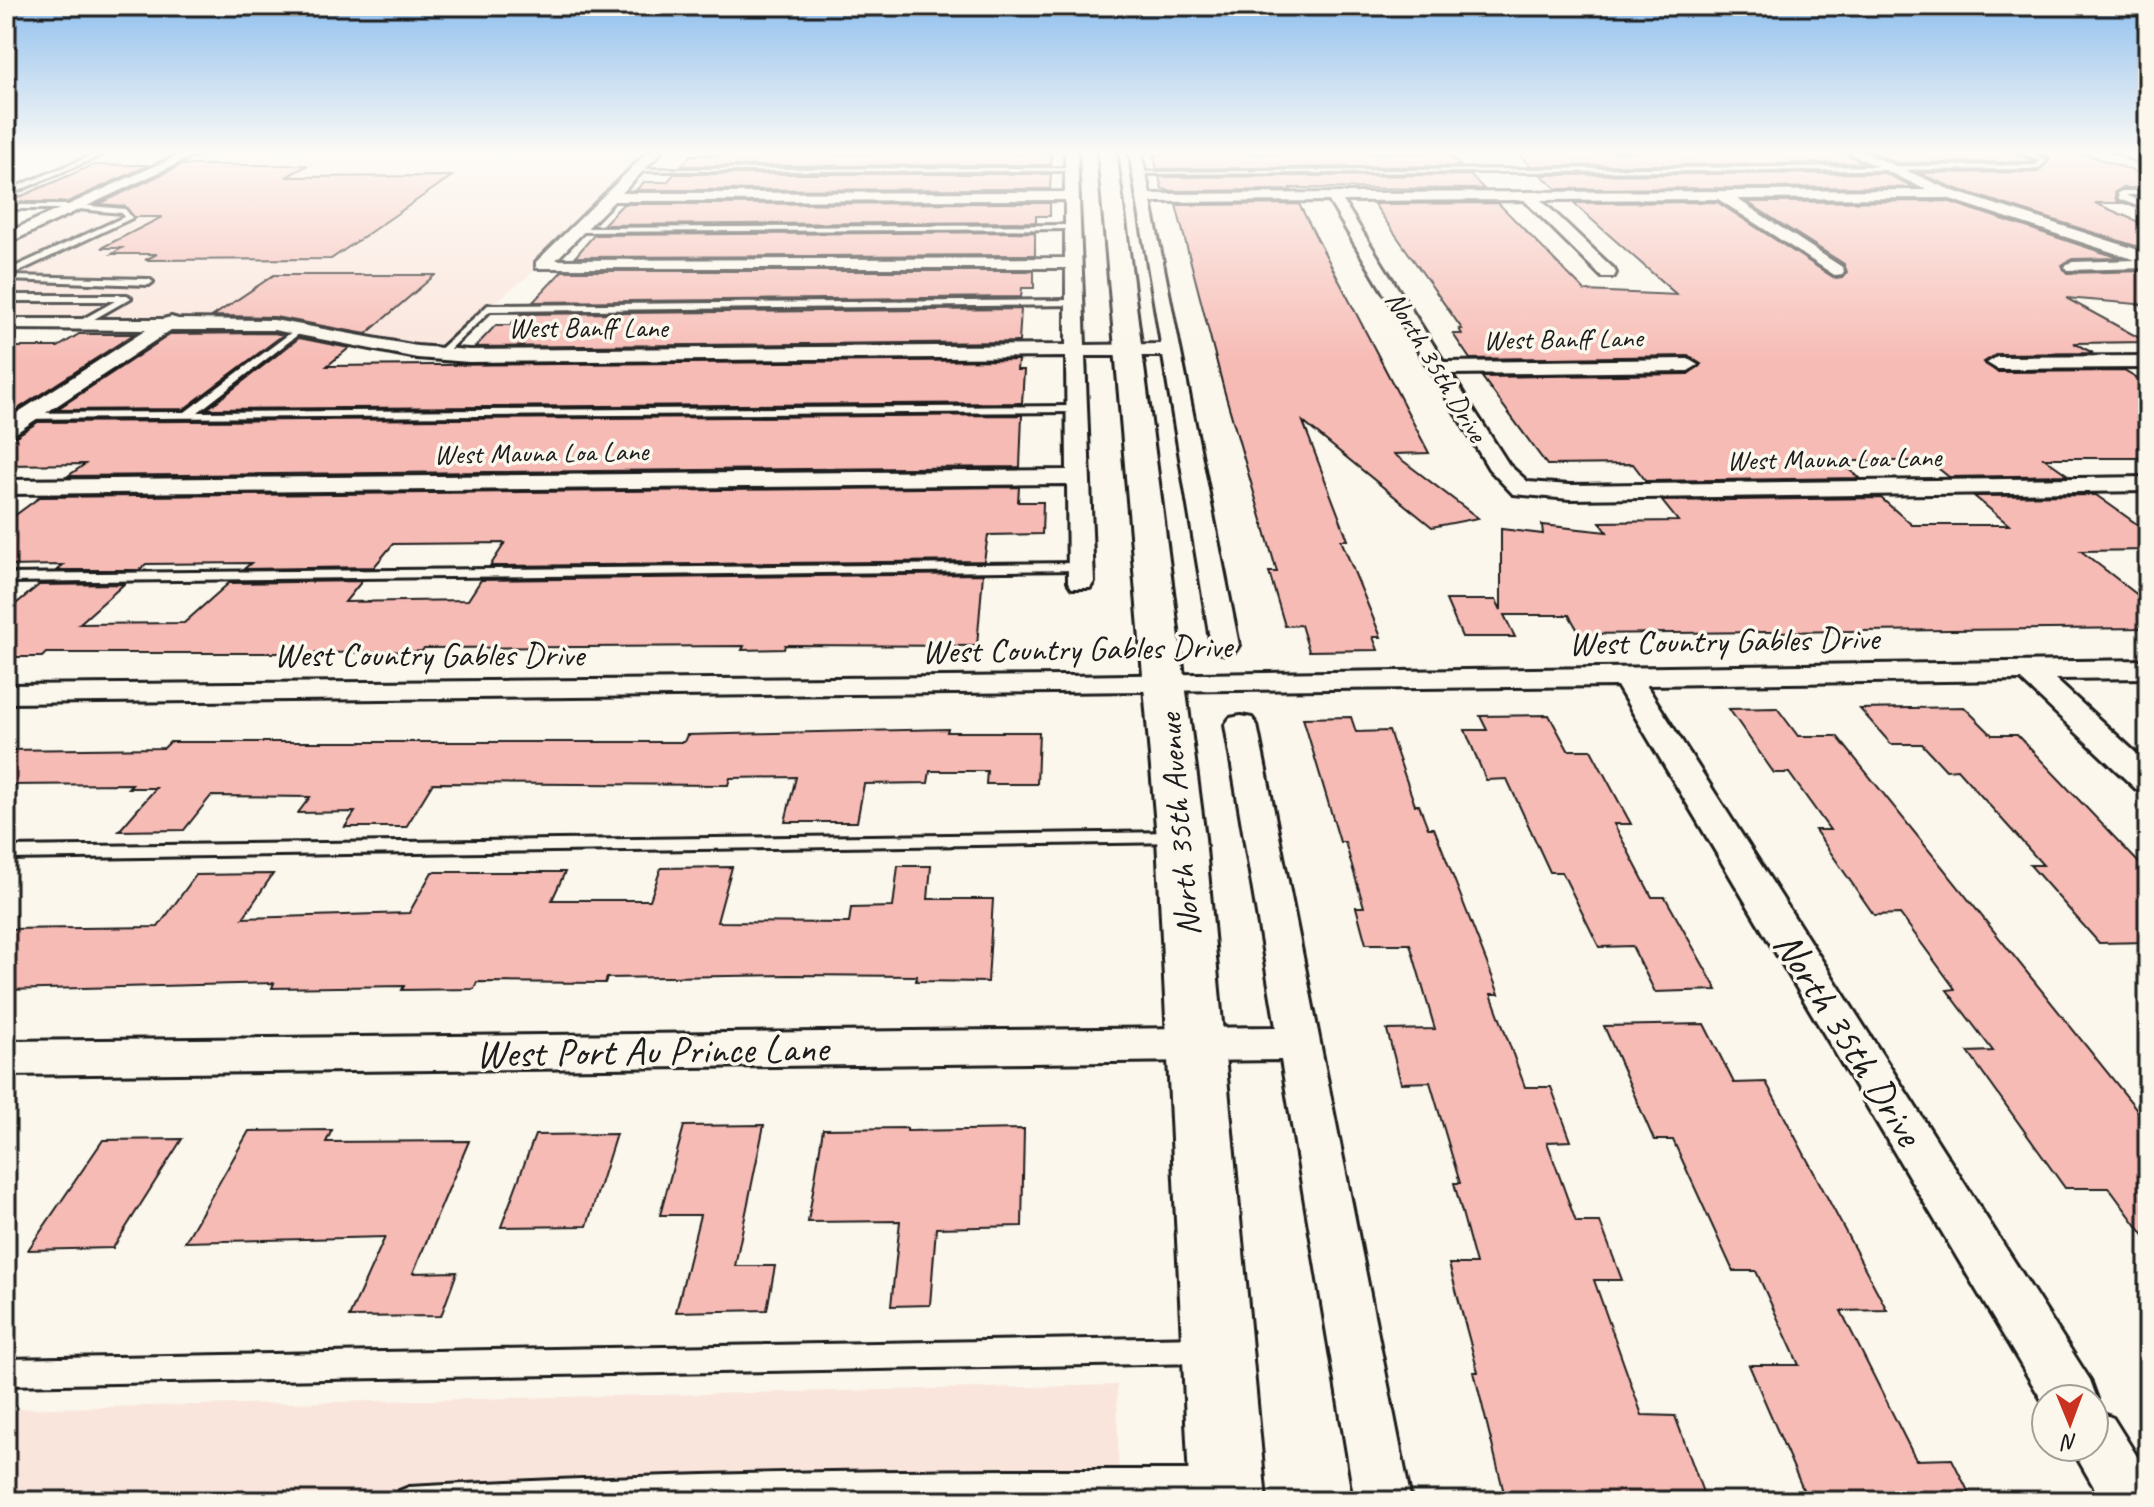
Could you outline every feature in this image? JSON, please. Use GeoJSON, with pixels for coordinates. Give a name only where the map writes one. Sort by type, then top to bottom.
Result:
{"type":"FeatureCollection","features":[{"type":"Feature","properties":{"kind":"main road","name":"North 35th Avenue"},"geometry":{"type":"LineString","coordinates":[[1120,221],[1150,350],[1166,683],[1181,838],[1227,1493]]}},
{"type":"Feature","properties":{"kind":"street"},"geometry":{"type":"LineString","coordinates":[[8,237],[45,221]]}},
{"type":"Feature","properties":{"kind":"street"},"geometry":{"type":"LineString","coordinates":[[585,221],[542,265],[1074,263]]}},
{"type":"Feature","properties":{"kind":"street"},"geometry":{"type":"LineString","coordinates":[[1073,221],[1073,351],[1080,575]]}},
{"type":"Feature","properties":{"kind":"street","name":"North 35th Avenue"},"geometry":{"type":"LineString","coordinates":[[1145,221],[1150,350],[1225,645]]}},
{"type":"Feature","properties":{"kind":"street","name":"North 35th Drive"},"geometry":{"type":"LineString","coordinates":[[1348,221],[1500,469],[1521,489]]}},
{"type":"Feature","properties":{"kind":"street"},"geometry":{"type":"LineString","coordinates":[[1554,221],[1608,273]]}},
{"type":"Feature","properties":{"kind":"street"},"geometry":{"type":"LineString","coordinates":[[1761,221],[1836,271]]}},
{"type":"Feature","properties":{"kind":"street"},"geometry":{"type":"LineString","coordinates":[[2031,221],[2148,261]]}},
{"type":"Feature","properties":{"kind":"street"},"geometry":{"type":"LineString","coordinates":[[2073,267],[2148,261]]}},
{"type":"Feature","properties":{"kind":"street"},"geometry":{"type":"LineString","coordinates":[[6,429],[16,416],[171,322]]}},
{"type":"Feature","properties":{"kind":"street","name":"West Banff Lane"},"geometry":{"type":"LineString","coordinates":[[6,324],[242,323],[301,328],[417,352],[521,356],[1150,350]]}},
{"type":"Feature","properties":{"kind":"street"},"geometry":{"type":"LineString","coordinates":[[6,339],[33,324]]}},
{"type":"Feature","properties":{"kind":"street"},"geometry":{"type":"LineString","coordinates":[[1997,363],[2148,362]]}},
{"type":"Feature","properties":{"kind":"street","name":"West Banff Lane"},"geometry":{"type":"LineString","coordinates":[[1439,368],[1688,365]]}},
{"type":"Feature","properties":{"kind":"street","name":"West Mauna Loa Lane"},"geometry":{"type":"LineString","coordinates":[[6,487],[1078,477]]}},
{"type":"Feature","properties":{"kind":"street","name":"West Mauna Loa Lane"},"geometry":{"type":"LineString","coordinates":[[1521,489],[1570,492],[2148,484]]}},
{"type":"Feature","properties":{"kind":"street","name":"West Country Gables Drive"},"geometry":{"type":"LineString","coordinates":[[6,694],[1627,678],[2148,669]]}},
{"type":"Feature","properties":{"kind":"street"},"geometry":{"type":"LineString","coordinates":[[2028,670],[2148,782]]}},
{"type":"Feature","properties":{"kind":"street","name":"North 35th Drive"},"geometry":{"type":"LineString","coordinates":[[1627,678],[2061,1383]]}},
{"type":"Feature","properties":{"kind":"street","name":"North 35th Avenue"},"geometry":{"type":"LineString","coordinates":[[1241,725],[1383,1501]]}},
{"type":"Feature","properties":{"kind":"street","name":"West Port Au Prince Lane"},"geometry":{"type":"LineString","coordinates":[[6,1058],[1299,1043]]}},
{"type":"Feature","properties":{"kind":"street"},"geometry":{"type":"LineString","coordinates":[[2110,1463],[2133,1501]]}},
{"type":"Feature","properties":{"kind":"lane"},"geometry":{"type":"LineString","coordinates":[[6,276],[121,221]]}},
{"type":"Feature","properties":{"kind":"lane"},"geometry":{"type":"LineString","coordinates":[[577,230],[1073,227]]}},
{"type":"Feature","properties":{"kind":"lane"},"geometry":{"type":"LineString","coordinates":[[6,276],[149,282],[82,323]]}},
{"type":"Feature","properties":{"kind":"lane"},"geometry":{"type":"LineString","coordinates":[[6,298],[127,298]]}},
{"type":"Feature","properties":{"kind":"lane"},"geometry":{"type":"LineString","coordinates":[[440,354],[488,308],[1074,303]]}},
{"type":"Feature","properties":{"kind":"lane"},"geometry":{"type":"LineString","coordinates":[[187,415],[301,328]]}},
{"type":"Feature","properties":{"kind":"lane"},"geometry":{"type":"LineString","coordinates":[[16,416],[1077,409]]}},
{"type":"Feature","properties":{"kind":"lane"},"geometry":{"type":"LineString","coordinates":[[6,578],[1080,575]]}},
{"type":"Feature","properties":{"kind":"lane"},"geometry":{"type":"LineString","coordinates":[[6,853],[1181,838]]}},
{"type":"Feature","properties":{"kind":"lane"},"geometry":{"type":"LineString","coordinates":[[6,1372],[1217,1350]]}},
{"type":"Feature","properties":{"kind":"lane"},"geometry":{"type":"LineString","coordinates":[[409,1501],[500,1496],[1227,1493]]}},
{"type":"Feature","properties":{"kind":"shaded area"},"geometry":{"type":"Polygon","coordinates":[[[45,221],[586,221],[542,265],[488,308],[440,354],[301,328],[6,324],[6,239],[45,221]]]}},
{"type":"Feature","properties":{"kind":"shaded area"},"geometry":{"type":"Polygon","coordinates":[[[1117,1385],[1119,1501],[6,1501],[6,1409],[1117,1385]]]}},
{"type":"Feature","properties":{"kind":"building"},"geometry":{"type":"Polygon","coordinates":[[[153,221],[386,221],[331,259],[145,260],[157,254],[112,254],[122,248],[101,248],[153,221]]]}},
{"type":"Feature","properties":{"kind":"building"},"geometry":{"type":"Polygon","coordinates":[[[606,221],[1036,221],[1036,222],[603,225],[606,221]]]}},
{"type":"Feature","properties":{"kind":"building"},"geometry":{"type":"Polygon","coordinates":[[[1180,221],[1308,221],[1429,453],[1394,454],[1478,518],[1432,527],[1303,422],[1348,540],[1341,540],[1381,637],[1373,637],[1378,650],[1309,651],[1301,625],[1285,626],[1269,572],[1277,572],[1224,390],[1180,221]]]}},
{"type":"Feature","properties":{"kind":"building"},"geometry":{"type":"Polygon","coordinates":[[[1386,221],[1516,221],[1585,291],[1677,295],[1594,221],[1747,221],[1836,279],[1847,272],[1844,264],[1777,221],[2008,221],[2119,258],[2072,259],[2062,265],[2067,273],[2148,271],[2148,305],[2066,298],[2147,342],[2074,343],[2093,353],[1997,354],[1984,362],[1997,372],[2124,371],[2148,385],[2148,458],[2044,458],[2068,475],[1949,477],[1929,461],[1839,461],[1859,478],[1646,481],[1633,464],[1547,465],[1482,377],[1688,374],[1701,364],[1688,356],[1470,359],[1453,334],[1462,334],[1459,329],[1462,329],[1386,221]]]}},
{"type":"Feature","properties":{"kind":"building"},"geometry":{"type":"Polygon","coordinates":[[[2058,221],[2137,221],[2148,226],[2148,250],[2058,221]]]}},
{"type":"Feature","properties":{"kind":"building"},"geometry":{"type":"Polygon","coordinates":[[[1035,232],[1035,255],[575,257],[594,235],[1035,232]]]}},
{"type":"Feature","properties":{"kind":"building"},"geometry":{"type":"Polygon","coordinates":[[[562,271],[1034,271],[1034,288],[1022,288],[1021,297],[533,302],[562,271]]]}},
{"type":"Feature","properties":{"kind":"building"},"geometry":{"type":"Polygon","coordinates":[[[274,275],[435,275],[366,334],[275,317],[213,316],[274,275]]]}},
{"type":"Feature","properties":{"kind":"building"},"geometry":{"type":"Polygon","coordinates":[[[1021,309],[1019,342],[475,347],[496,325],[510,325],[521,314],[1021,309]]]}},
{"type":"Feature","properties":{"kind":"building"},"geometry":{"type":"Polygon","coordinates":[[[79,334],[134,334],[16,410],[6,410],[6,347],[58,347],[79,334]]]}},
{"type":"Feature","properties":{"kind":"building"},"geometry":{"type":"Polygon","coordinates":[[[171,334],[283,335],[184,409],[56,410],[171,334]]]}},
{"type":"Feature","properties":{"kind":"building"},"geometry":{"type":"Polygon","coordinates":[[[299,338],[349,348],[327,366],[1018,360],[1017,370],[1024,370],[1022,403],[207,409],[299,338]]]}},
{"type":"Feature","properties":{"kind":"building"},"geometry":{"type":"Polygon","coordinates":[[[1022,415],[1020,467],[68,476],[85,464],[6,465],[6,438],[16,436],[38,422],[1022,415]]]}},
{"type":"Feature","properties":{"kind":"building"},"geometry":{"type":"Polygon","coordinates":[[[1019,487],[1018,502],[1043,502],[1042,534],[988,535],[984,561],[490,566],[505,543],[393,544],[374,567],[244,569],[251,563],[146,564],[139,570],[57,570],[63,565],[6,566],[6,522],[40,497],[1019,487]]]}},
{"type":"Feature","properties":{"kind":"building"},"geometry":{"type":"Polygon","coordinates":[[[2096,495],[2148,532],[2148,550],[2081,551],[2148,603],[2148,628],[1580,634],[1569,615],[1504,615],[1515,637],[1462,637],[1446,600],[1496,600],[1501,610],[1501,529],[1543,534],[1542,525],[1607,532],[1600,522],[1678,521],[1662,501],[1881,498],[1912,525],[2009,525],[1974,496],[2096,495]]]}},
{"type":"Feature","properties":{"kind":"building"},"geometry":{"type":"Polygon","coordinates":[[[983,574],[977,646],[785,645],[784,649],[742,650],[744,646],[424,648],[422,651],[329,653],[46,653],[42,657],[6,657],[6,612],[39,585],[124,584],[79,624],[184,623],[229,583],[362,581],[345,602],[468,600],[481,580],[983,574]]]}},
{"type":"Feature","properties":{"kind":"building"},"geometry":{"type":"Polygon","coordinates":[[[1964,707],[1992,735],[2017,735],[2139,863],[2148,863],[2148,942],[2099,943],[2030,865],[2043,865],[1957,769],[1946,770],[1922,744],[1891,744],[1860,709],[1964,707]]]}},
{"type":"Feature","properties":{"kind":"building"},"geometry":{"type":"Polygon","coordinates":[[[1777,708],[1798,736],[1837,736],[2148,1123],[2148,1241],[2109,1188],[2065,1188],[1968,1052],[1993,1051],[1947,990],[1955,989],[1900,914],[1874,915],[1815,830],[1830,830],[1789,773],[1774,773],[1729,709],[1777,708]]]}},
{"type":"Feature","properties":{"kind":"building"},"geometry":{"type":"Polygon","coordinates":[[[1549,715],[1568,750],[1591,750],[1631,824],[1614,824],[1652,897],[1665,897],[1717,990],[1655,992],[1632,946],[1599,947],[1562,872],[1550,872],[1507,779],[1486,780],[1465,730],[1487,730],[1480,716],[1549,715]]]}},
{"type":"Feature","properties":{"kind":"building"},"geometry":{"type":"Polygon","coordinates":[[[1351,717],[1356,732],[1389,731],[1415,805],[1419,805],[1428,828],[1434,828],[1499,994],[1491,994],[1525,1087],[1551,1087],[1571,1141],[1547,1142],[1576,1222],[1600,1222],[1622,1280],[1594,1280],[1642,1415],[1675,1416],[1705,1498],[1673,1498],[1674,1501],[1506,1501],[1474,1372],[1478,1372],[1449,1264],[1476,1264],[1454,1183],[1460,1183],[1430,1082],[1401,1083],[1387,1030],[1435,1029],[1410,944],[1366,944],[1356,907],[1364,907],[1345,842],[1340,842],[1303,718],[1351,717]]]}},
{"type":"Feature","properties":{"kind":"building"},"geometry":{"type":"Polygon","coordinates":[[[948,729],[947,732],[1039,732],[1037,784],[986,784],[987,771],[930,771],[928,783],[864,784],[857,822],[785,822],[796,777],[730,778],[728,785],[433,783],[406,827],[345,827],[355,812],[298,813],[310,797],[211,796],[184,830],[119,831],[156,788],[128,788],[132,784],[6,785],[6,750],[164,748],[170,742],[684,742],[687,735],[948,729]]]}},
{"type":"Feature","properties":{"kind":"building"},"geometry":{"type":"Polygon","coordinates":[[[898,866],[931,866],[928,899],[993,899],[988,982],[916,981],[917,976],[791,975],[607,978],[605,983],[477,982],[474,989],[402,990],[404,986],[272,988],[274,983],[6,990],[6,929],[158,927],[196,875],[273,874],[243,918],[409,913],[432,872],[565,872],[552,900],[650,900],[661,868],[732,867],[717,922],[849,923],[851,908],[893,907],[898,866]]]}},
{"type":"Feature","properties":{"kind":"building"},"geometry":{"type":"Polygon","coordinates":[[[1704,1024],[1734,1083],[1766,1082],[1887,1310],[1841,1311],[1916,1460],[1952,1459],[1973,1501],[1808,1501],[1749,1365],[1799,1365],[1756,1271],[1733,1271],[1673,1140],[1654,1140],[1604,1026],[1704,1024]]]}},
{"type":"Feature","properties":{"kind":"building"},"geometry":{"type":"Polygon","coordinates":[[[764,1125],[735,1266],[775,1266],[767,1310],[676,1312],[700,1215],[660,1215],[684,1126],[764,1125]]]}},
{"type":"Feature","properties":{"kind":"building"},"geometry":{"type":"Polygon","coordinates":[[[907,1128],[907,1131],[1024,1129],[1022,1226],[936,1228],[930,1305],[891,1306],[900,1221],[808,1222],[823,1129],[907,1128]]]}},
{"type":"Feature","properties":{"kind":"building"},"geometry":{"type":"Polygon","coordinates":[[[332,1130],[326,1142],[469,1141],[413,1273],[457,1272],[441,1316],[349,1317],[385,1237],[185,1242],[249,1131],[332,1130]]]}},
{"type":"Feature","properties":{"kind":"building"},"geometry":{"type":"Polygon","coordinates":[[[616,1134],[587,1226],[501,1227],[535,1135],[616,1134]]]}},
{"type":"Feature","properties":{"kind":"building"},"geometry":{"type":"Polygon","coordinates":[[[182,1139],[113,1248],[28,1250],[103,1140],[182,1139]]]}}]}
